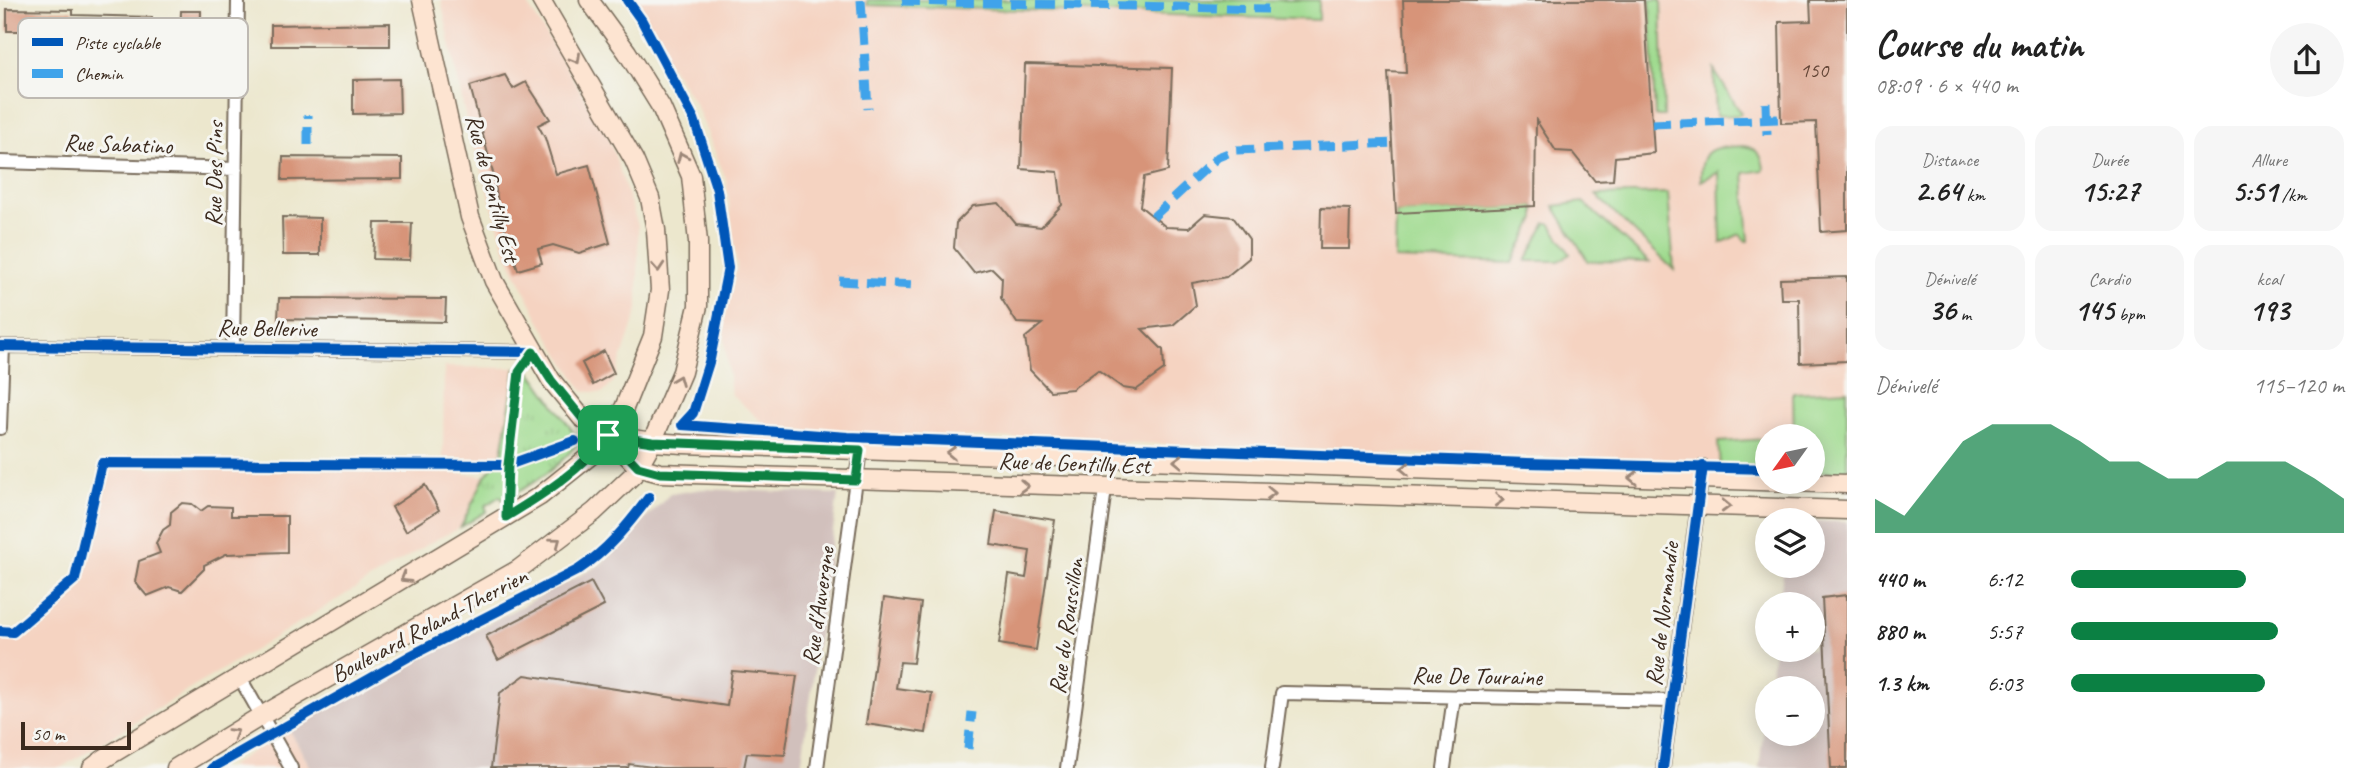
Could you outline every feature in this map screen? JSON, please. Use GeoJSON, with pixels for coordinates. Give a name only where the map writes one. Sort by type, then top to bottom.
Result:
{"type":"FeatureCollection","features":[{"type":"Feature","properties":{"kind":"street","name":"Rue Des Pins"},"geometry":{"type":"LineString","coordinates":[[237,0],[237,18]]}},
{"type":"Feature","properties":{"kind":"street","name":"Rue de Gentilly Est"},"geometry":{"type":"LineString","coordinates":[[422,0],[471,217],[494,281],[551,380],[582,418],[608,435],[638,467],[660,473],[1105,489],[1847,510]]}},
{"type":"Feature","properties":{"kind":"street","name":"Boulevard Roland-Therrien"},"geometry":{"type":"LineString","coordinates":[[92,768],[540,496],[595,452],[608,435],[632,389],[653,336],[660,290],[656,230],[650,198],[634,160],[541,0]]}},
{"type":"Feature","properties":{"kind":"street","name":"Boulevard Roland-Therrien"},"geometry":{"type":"LineString","coordinates":[[176,768],[261,716],[519,569],[594,512],[634,474],[652,442],[682,372],[698,306],[698,242],[691,176],[662,107],[589,0]]}},
{"type":"Feature","properties":{"kind":"street","name":"Rue Des Pins"},"geometry":{"type":"LineString","coordinates":[[233,349],[236,98]]}},
{"type":"Feature","properties":{"kind":"street","name":"Rue Sabatino"},"geometry":{"type":"LineString","coordinates":[[0,162],[236,169]]}},
{"type":"Feature","properties":{"kind":"street","name":"Rue Bellerive"},"geometry":{"type":"LineString","coordinates":[[1,346],[533,352]]}},
{"type":"Feature","properties":{"kind":"street"},"geometry":{"type":"LineString","coordinates":[[0,428],[1,346]]}},
{"type":"Feature","properties":{"kind":"street","name":"Rue de Gentilly Est"},"geometry":{"type":"LineString","coordinates":[[608,435],[652,442],[860,450],[1702,473],[1847,484]]}},
{"type":"Feature","properties":{"kind":"street","name":"Rue d'Auvergne"},"geometry":{"type":"LineString","coordinates":[[817,768],[860,450]]}},
{"type":"Feature","properties":{"kind":"street","name":"Rue de Normandie"},"geometry":{"type":"LineString","coordinates":[[1663,768],[1702,473]]}},
{"type":"Feature","properties":{"kind":"street","name":"Rue du Roussillon"},"geometry":{"type":"LineString","coordinates":[[1068,768],[1105,489]]}},
{"type":"Feature","properties":{"kind":"street"},"geometry":{"type":"LineString","coordinates":[[240,678],[290,768]]}},
{"type":"Feature","properties":{"kind":"street","name":"Rue De Touraine"},"geometry":{"type":"LineString","coordinates":[[1272,768],[1282,693],[1672,701]]}},
{"type":"Feature","properties":{"kind":"street"},"geometry":{"type":"LineString","coordinates":[[1444,768],[1454,697]]}},
{"type":"Feature","properties":{"kind":"shaded area"},"geometry":{"type":"Polygon","coordinates":[[[441,0],[525,0],[609,138],[638,226],[638,309],[614,381],[602,393],[583,391],[541,323],[507,255],[466,119],[441,0]]]}},
{"type":"Feature","properties":{"kind":"shaded area"},"geometry":{"type":"Polygon","coordinates":[[[628,0],[1847,0],[1847,468],[1825,447],[1825,424],[1755,424],[1755,465],[818,433],[768,427],[731,394],[723,325],[737,267],[726,179],[696,105],[628,0]]]}},
{"type":"Feature","properties":{"kind":"shaded area"},"geometry":{"type":"Polygon","coordinates":[[[444,367],[516,368],[499,460],[443,459],[444,367]]]}},
{"type":"Feature","properties":{"kind":"shaded area"},"geometry":{"type":"Polygon","coordinates":[[[107,467],[424,469],[485,476],[461,527],[435,540],[60,768],[0,768],[0,636],[15,637],[80,582],[107,467]]]}},
{"type":"Feature","properties":{"kind":"shaded area"},"geometry":{"type":"Polygon","coordinates":[[[703,489],[838,494],[801,768],[311,768],[288,728],[600,565],[670,494],[703,489]]]}},
{"type":"Feature","properties":{"kind":"shaded area"},"geometry":{"type":"Polygon","coordinates":[[[1825,521],[1847,522],[1847,768],[1759,768],[1762,746],[1825,746],[1825,676],[1771,676],[1772,662],[1825,662],[1825,592],[1781,592],[1782,578],[1825,578],[1825,521]]]}},
{"type":"Feature","properties":{"kind":"shaded area"},"geometry":{"type":"Polygon","coordinates":[[[288,728],[311,768],[227,768],[288,728]]]}},
{"type":"Feature","properties":{"kind":"green space"},"geometry":{"type":"Polygon","coordinates":[[[867,0],[1319,0],[1319,20],[867,5],[867,0]]]}},
{"type":"Feature","properties":{"kind":"green space"},"geometry":{"type":"Polygon","coordinates":[[[1650,0],[1661,0],[1664,116],[1655,116],[1650,0]]]}},
{"type":"Feature","properties":{"kind":"green space"},"geometry":{"type":"Polygon","coordinates":[[[1714,70],[1741,113],[1739,115],[1716,116],[1714,70]]]}},
{"type":"Feature","properties":{"kind":"green space"},"geometry":{"type":"Polygon","coordinates":[[[1744,146],[1759,154],[1764,170],[1744,173],[1749,241],[1740,234],[1721,243],[1719,172],[1701,181],[1701,169],[1710,151],[1744,146]]]}},
{"type":"Feature","properties":{"kind":"green space"},"geometry":{"type":"Polygon","coordinates":[[[1668,193],[1674,270],[1596,195],[1668,193]]]}},
{"type":"Feature","properties":{"kind":"green space"},"geometry":{"type":"Polygon","coordinates":[[[1583,202],[1649,262],[1588,261],[1554,206],[1583,202]]]}},
{"type":"Feature","properties":{"kind":"green space"},"geometry":{"type":"Polygon","coordinates":[[[1535,206],[1535,219],[1512,263],[1395,259],[1396,213],[1535,206]]]}},
{"type":"Feature","properties":{"kind":"green space"},"geometry":{"type":"Polygon","coordinates":[[[1546,223],[1550,223],[1570,254],[1559,261],[1526,261],[1546,223]]]}},
{"type":"Feature","properties":{"kind":"green space"},"geometry":{"type":"Polygon","coordinates":[[[516,368],[530,371],[579,440],[565,458],[545,474],[503,500],[500,496],[485,506],[487,511],[461,527],[485,476],[502,454],[516,368]]]}},
{"type":"Feature","properties":{"kind":"green space"},"geometry":{"type":"Polygon","coordinates":[[[1847,390],[1847,473],[1825,472],[1825,424],[1794,424],[1793,393],[1847,390]]]}},
{"type":"Feature","properties":{"kind":"green space"},"geometry":{"type":"Polygon","coordinates":[[[1755,440],[1755,468],[1720,466],[1718,442],[1755,440]]]}},
{"type":"Feature","properties":{"kind":"building"},"geometry":{"type":"Polygon","coordinates":[[[1403,0],[1644,0],[1654,153],[1615,157],[1613,180],[1595,181],[1572,152],[1556,151],[1536,120],[1535,206],[1396,213],[1388,72],[1406,73],[1403,0]]]}},
{"type":"Feature","properties":{"kind":"building"},"geometry":{"type":"Polygon","coordinates":[[[1810,0],[1847,0],[1847,230],[1821,232],[1816,122],[1781,123],[1779,22],[1811,21],[1810,0]]]}},
{"type":"Feature","properties":{"kind":"building"},"geometry":{"type":"Polygon","coordinates":[[[7,9],[73,10],[73,15],[152,17],[18,18],[18,31],[7,31],[7,9]]]}},
{"type":"Feature","properties":{"kind":"building"},"geometry":{"type":"Polygon","coordinates":[[[181,11],[201,11],[201,18],[181,18],[181,11]]]}},
{"type":"Feature","properties":{"kind":"building"},"geometry":{"type":"Polygon","coordinates":[[[390,23],[390,46],[271,46],[271,25],[390,23]]]}},
{"type":"Feature","properties":{"kind":"building"},"geometry":{"type":"Polygon","coordinates":[[[1025,64],[1172,68],[1168,171],[1144,177],[1140,206],[1166,227],[1189,228],[1205,214],[1233,217],[1249,239],[1249,258],[1226,277],[1192,283],[1196,305],[1173,325],[1142,329],[1163,350],[1164,370],[1136,390],[1123,388],[1098,370],[1072,389],[1050,391],[1030,370],[1025,338],[1042,324],[1017,323],[1001,298],[1002,278],[992,268],[974,273],[954,248],[956,223],[973,206],[999,203],[1016,224],[1041,227],[1062,205],[1058,172],[1021,169],[1025,64]]]}},
{"type":"Feature","properties":{"kind":"building"},"geometry":{"type":"Polygon","coordinates":[[[505,75],[513,89],[526,82],[550,119],[538,125],[556,174],[589,165],[610,243],[579,253],[553,245],[538,249],[542,263],[518,270],[499,210],[493,173],[470,86],[505,75]]]}},
{"type":"Feature","properties":{"kind":"building"},"geometry":{"type":"Polygon","coordinates":[[[399,79],[400,113],[353,114],[353,80],[399,79]]]}},
{"type":"Feature","properties":{"kind":"building"},"geometry":{"type":"Polygon","coordinates":[[[283,157],[402,158],[402,179],[282,180],[283,157]]]}},
{"type":"Feature","properties":{"kind":"building"},"geometry":{"type":"Polygon","coordinates":[[[1321,208],[1350,209],[1349,249],[1320,249],[1321,208]]]}},
{"type":"Feature","properties":{"kind":"building"},"geometry":{"type":"Polygon","coordinates":[[[282,217],[320,218],[320,255],[283,255],[282,217]]]}},
{"type":"Feature","properties":{"kind":"building"},"geometry":{"type":"Polygon","coordinates":[[[375,223],[412,223],[410,260],[373,259],[375,223]]]}},
{"type":"Feature","properties":{"kind":"building"},"geometry":{"type":"Polygon","coordinates":[[[1847,277],[1847,361],[1800,363],[1799,299],[1781,299],[1780,279],[1847,277]]]}},
{"type":"Feature","properties":{"kind":"building"},"geometry":{"type":"Polygon","coordinates":[[[279,298],[446,299],[445,322],[278,319],[279,298]]]}},
{"type":"Feature","properties":{"kind":"building"},"geometry":{"type":"Polygon","coordinates":[[[604,351],[614,373],[593,385],[582,363],[604,351]]]}},
{"type":"Feature","properties":{"kind":"building"},"geometry":{"type":"Polygon","coordinates":[[[425,485],[439,510],[406,531],[392,507],[425,485]]]}},
{"type":"Feature","properties":{"kind":"building"},"geometry":{"type":"Polygon","coordinates":[[[182,503],[192,504],[201,511],[208,506],[231,507],[231,516],[287,516],[287,552],[226,554],[204,565],[204,569],[182,591],[169,587],[147,596],[135,582],[139,561],[160,553],[156,543],[163,530],[170,525],[171,512],[182,503]]]}},
{"type":"Feature","properties":{"kind":"building"},"geometry":{"type":"Polygon","coordinates":[[[996,511],[1055,520],[1036,650],[999,644],[1009,575],[1026,578],[1030,551],[991,545],[996,511]]]}},
{"type":"Feature","properties":{"kind":"building"},"geometry":{"type":"Polygon","coordinates":[[[591,582],[604,606],[498,660],[486,636],[591,582]]]}},
{"type":"Feature","properties":{"kind":"building"},"geometry":{"type":"Polygon","coordinates":[[[1847,595],[1847,768],[1831,768],[1825,598],[1847,595]]]}},
{"type":"Feature","properties":{"kind":"building"},"geometry":{"type":"Polygon","coordinates":[[[884,598],[921,603],[913,663],[900,662],[896,688],[932,693],[926,733],[866,724],[884,598]]]}},
{"type":"Feature","properties":{"kind":"building"},"geometry":{"type":"Polygon","coordinates":[[[732,671],[797,676],[785,755],[747,753],[744,768],[661,768],[629,764],[628,768],[491,768],[500,693],[525,675],[727,706],[732,671]]]}},
{"type":"Feature","properties":{"kind":"marked path"},"geometry":{"type":"LineString","coordinates":[[861,0],[868,109]]}},
{"type":"Feature","properties":{"kind":"marked path"},"geometry":{"type":"LineString","coordinates":[[902,1],[1268,9]]}},
{"type":"Feature","properties":{"kind":"marked path"},"geometry":{"type":"LineString","coordinates":[[1766,103],[1767,135]]}},
{"type":"Feature","properties":{"kind":"marked path"},"geometry":{"type":"LineString","coordinates":[[308,115],[308,145]]}},
{"type":"Feature","properties":{"kind":"marked path"},"geometry":{"type":"LineString","coordinates":[[1652,124],[1781,119]]}},
{"type":"Feature","properties":{"kind":"marked path"},"geometry":{"type":"LineString","coordinates":[[1153,217],[1218,157],[1236,150],[1392,143]]}},
{"type":"Feature","properties":{"kind":"marked path"},"geometry":{"type":"LineString","coordinates":[[839,281],[914,285]]}},
{"type":"Feature","properties":{"kind":"marked path"},"geometry":{"type":"LineString","coordinates":[[968,749],[972,712]]}},
{"type":"Feature","properties":{"kind":"cycle path"},"geometry":{"type":"LineString","coordinates":[[627,0],[642,21],[694,119],[717,190],[728,268],[710,359],[693,413],[682,425]]}},
{"type":"Feature","properties":{"kind":"cycle path"},"geometry":{"type":"LineString","coordinates":[[0,346],[533,352]]}},
{"type":"Feature","properties":{"kind":"cycle path"},"geometry":{"type":"LineString","coordinates":[[506,517],[508,465],[519,372],[533,352]]}},
{"type":"Feature","properties":{"kind":"cycle path"},"geometry":{"type":"LineString","coordinates":[[682,425],[848,437],[1527,463],[1755,469]]}},
{"type":"Feature","properties":{"kind":"cycle path"},"geometry":{"type":"LineString","coordinates":[[0,631],[13,632],[75,579],[102,463],[508,465],[575,441]]}},
{"type":"Feature","properties":{"kind":"cycle path"},"geometry":{"type":"LineString","coordinates":[[1663,768],[1703,466]]}},
{"type":"Feature","properties":{"kind":"cycle path"},"geometry":{"type":"LineString","coordinates":[[212,768],[410,656],[578,570],[617,536],[649,497]]}},
{"type":"Feature","properties":{"kind":"route"},"geometry":{"type":"LineString","coordinates":[[608,435],[595,452],[540,496],[506,517],[508,465],[519,372],[533,352],[551,380],[582,418],[608,435],[638,467],[660,473],[856,480],[860,450],[652,442],[608,435]]}}]}
